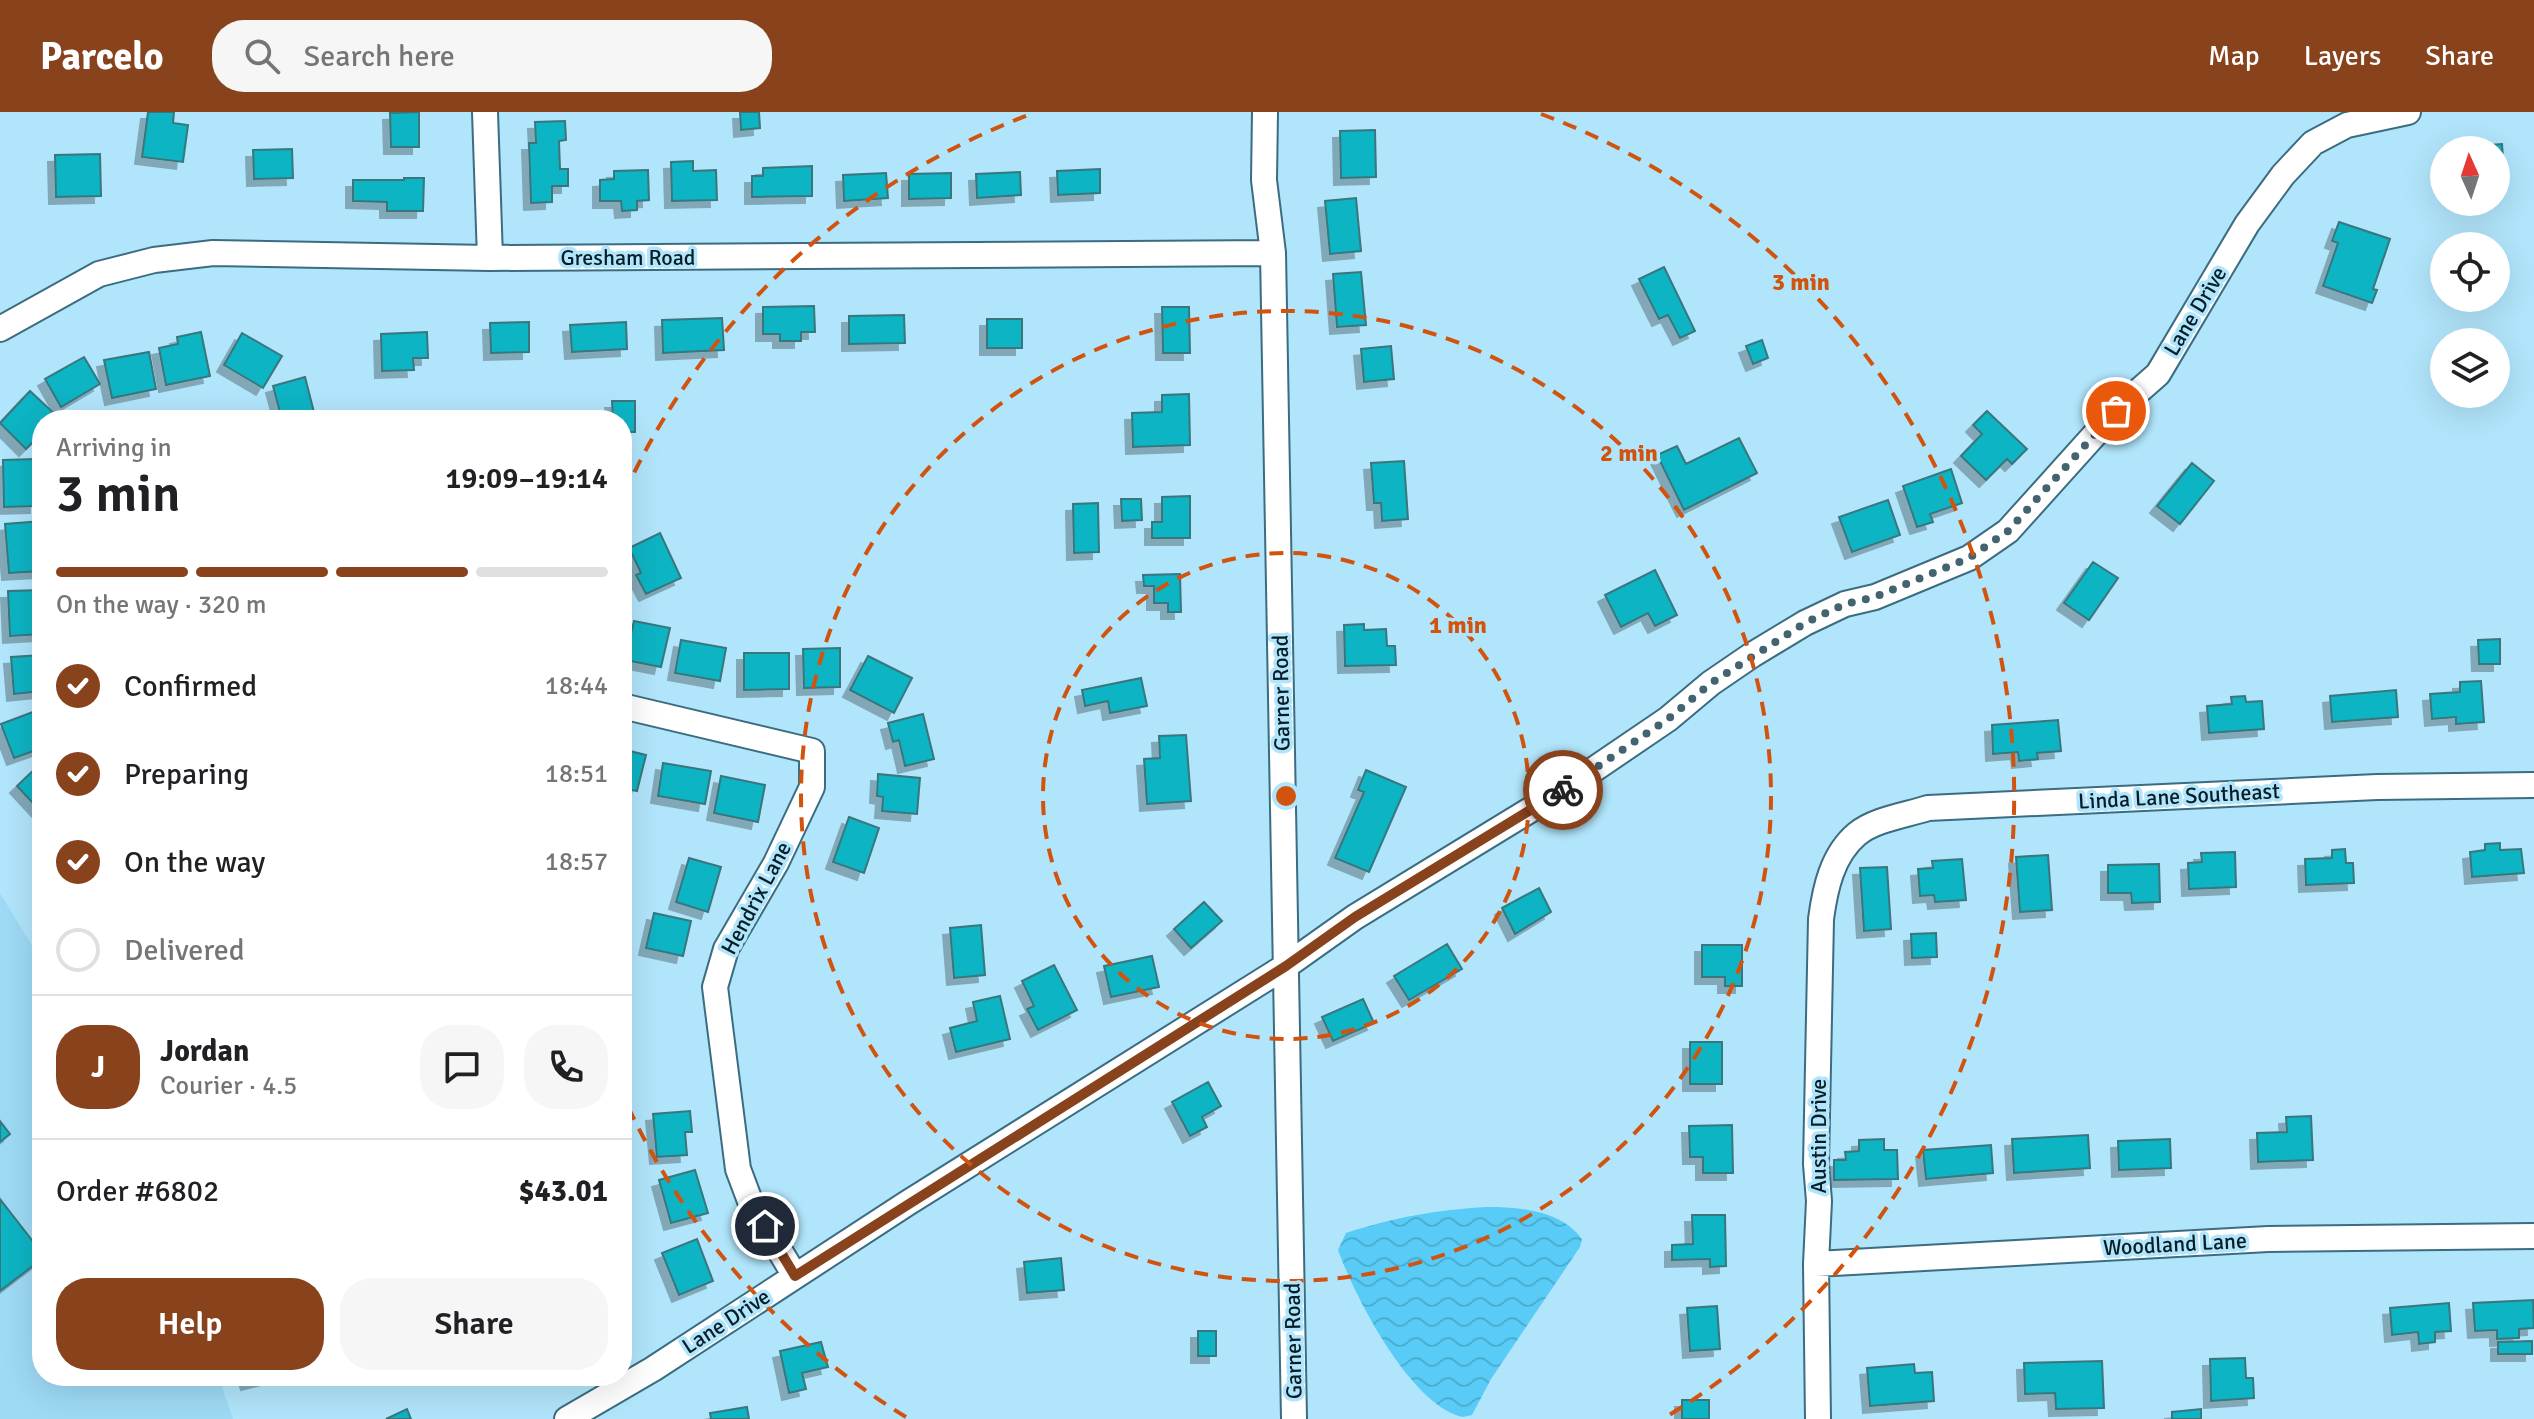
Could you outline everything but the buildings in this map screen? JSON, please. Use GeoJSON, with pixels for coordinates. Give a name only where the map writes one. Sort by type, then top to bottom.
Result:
{"type":"FeatureCollection","features":[{"type":"Feature","properties":{"kind":"street"},"geometry":{"type":"LineString","coordinates":[[485,112],[490,258]]}},
{"type":"Feature","properties":{"kind":"street","name":"Garner Road"},"geometry":{"type":"LineString","coordinates":[[1265,112],[1264,180],[1273,253],[1294,1419]]}},
{"type":"Feature","properties":{"kind":"street","name":"Lane Drive"},"geometry":{"type":"LineString","coordinates":[[632,1381],[1286,966],[1355,917],[1571,785],[1766,647],[1805,623],[1845,604],[1875,597],[1969,558],[2008,531],[2116,411],[2158,374],[2247,224],[2303,153],[2313,143],[2347,125],[2408,112]]}},
{"type":"Feature","properties":{"kind":"street","name":"Gresham Road"},"geometry":{"type":"LineString","coordinates":[[0,329],[99,274],[154,260],[213,253],[490,258],[1273,253]]}},
{"type":"Feature","properties":{"kind":"street","name":"Hendrix Lane"},"geometry":{"type":"LineString","coordinates":[[632,708],[812,751],[812,787],[776,863],[726,949],[715,987],[738,1169],[750,1201],[795,1276]]}},
{"type":"Feature","properties":{"kind":"street","name":"Linda Lane Southeast"},"geometry":{"type":"LineString","coordinates":[[1839,856],[1858,833],[1928,808],[2377,787],[2534,785]]}},
{"type":"Feature","properties":{"kind":"street","name":"Austin Drive"},"geometry":{"type":"LineString","coordinates":[[1818,1419],[1816,1264],[1819,1201],[1816,1164],[1821,919],[1825,885],[1839,856]]}},
{"type":"Feature","properties":{"kind":"street","name":"Woodland Lane"},"geometry":{"type":"LineString","coordinates":[[1816,1264],[2268,1239],[2534,1236]]}},
{"type":"Feature","properties":{"kind":"street","name":"Lane Drive"},"geometry":{"type":"LineString","coordinates":[[567,1419],[624,1386]]}},
{"type":"Feature","properties":{"kind":"shaded area"},"geometry":{"type":"Polygon","coordinates":[[[0,893],[32,946],[32,1386],[221,1386],[233,1419],[0,1419],[0,893]]]}},
{"type":"Feature","properties":{"kind":"water"},"geometry":{"type":"Polygon","coordinates":[[[1487,1207],[1526,1209],[1551,1216],[1573,1229],[1582,1239],[1580,1247],[1491,1379],[1472,1415],[1463,1417],[1443,1409],[1405,1372],[1371,1321],[1338,1250],[1346,1233],[1364,1227],[1416,1215],[1487,1207]]]}},
{"type":"Feature","properties":{"kind":"way so far"},"geometry":{"type":"LineString","coordinates":[[1563,790],[1668,719],[1711,683],[1805,623],[1845,604],[1875,597],[1969,558],[2008,531],[2116,411]]}},
{"type":"Feature","properties":{"kind":"route"},"geometry":{"type":"LineString","coordinates":[[765,1226],[795,1276],[1286,966],[1355,917],[1563,790]]}}]}
